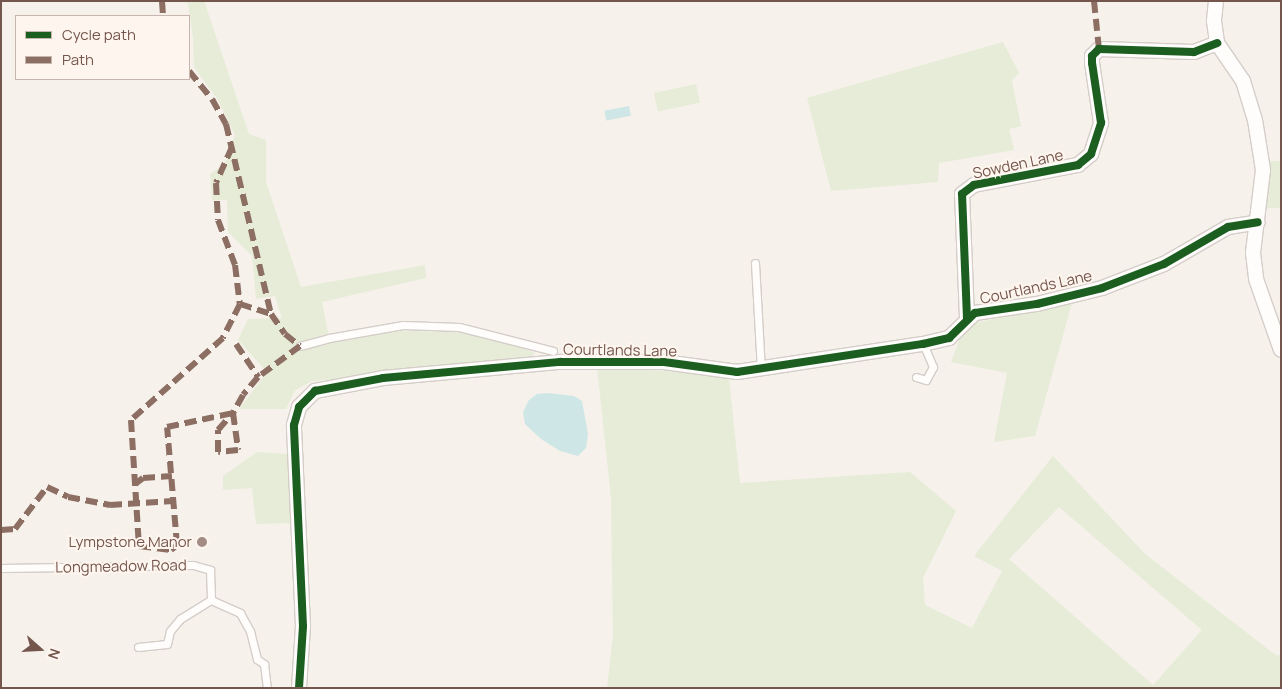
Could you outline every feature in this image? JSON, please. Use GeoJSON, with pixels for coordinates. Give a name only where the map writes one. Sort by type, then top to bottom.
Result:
{"type":"FeatureCollection","features":[{"type":"Feature","properties":{"kind":"street"},"geometry":{"type":"LineString","coordinates":[[1216,1],[1214,27],[1217,43],[1243,81],[1255,120],[1263,170],[1253,253],[1256,280],[1281,350]]}},
{"type":"Feature","properties":{"kind":"street","name":"Sowden Lane"},"geometry":{"type":"LineString","coordinates":[[967,318],[962,194],[974,185],[1078,165],[1091,154],[1101,123],[1092,64],[1095,52],[1099,49],[1194,52],[1217,43]]}},
{"type":"Feature","properties":{"kind":"street","name":"Courtlands Lane"},"geometry":{"type":"LineString","coordinates":[[299,688],[303,626],[294,425],[299,407],[315,392],[383,378],[557,356],[664,362],[737,372],[761,370],[923,344],[949,338],[967,318],[974,314],[1037,304],[1102,288],[1164,264],[1228,227],[1258,222]]}},
{"type":"Feature","properties":{"kind":"lane"},"geometry":{"type":"LineString","coordinates":[[755,262],[761,370]]}},
{"type":"Feature","properties":{"kind":"lane"},"geometry":{"type":"LineString","coordinates":[[300,346],[329,338],[403,325],[459,327],[557,356]]}},
{"type":"Feature","properties":{"kind":"lane"},"geometry":{"type":"LineString","coordinates":[[916,377],[926,380],[933,367],[923,344]]}},
{"type":"Feature","properties":{"kind":"lane","name":"Longmeadow Road"},"geometry":{"type":"LineString","coordinates":[[1,568],[193,565],[210,570],[211,600]]}},
{"type":"Feature","properties":{"kind":"lane"},"geometry":{"type":"LineString","coordinates":[[138,647],[167,644],[170,631],[180,619],[211,600],[240,613],[250,631],[257,659],[264,664],[267,688]]}},
{"type":"Feature","properties":{"kind":"green space"},"geometry":{"type":"Polygon","coordinates":[[[176,1],[204,1],[249,134],[266,140],[266,182],[301,287],[425,265],[426,278],[322,302],[330,342],[400,331],[457,332],[501,340],[535,353],[524,362],[312,381],[295,390],[286,409],[239,409],[267,372],[238,340],[248,319],[282,318],[275,296],[256,299],[252,256],[228,232],[227,200],[212,200],[210,174],[224,164],[235,135],[218,100],[194,67],[193,38],[188,3],[176,1]]]}},
{"type":"Feature","properties":{"kind":"green space"},"geometry":{"type":"Polygon","coordinates":[[[1003,42],[1019,73],[1012,81],[1021,126],[1009,129],[1014,150],[939,163],[938,182],[831,191],[807,98],[1003,42]]]}},
{"type":"Feature","properties":{"kind":"green space"},"geometry":{"type":"Polygon","coordinates":[[[696,84],[700,103],[658,112],[654,93],[696,84]]]}},
{"type":"Feature","properties":{"kind":"green space"},"geometry":{"type":"Polygon","coordinates":[[[1265,161],[1281,161],[1281,208],[1265,208],[1265,161]]]}},
{"type":"Feature","properties":{"kind":"green space"},"geometry":{"type":"Polygon","coordinates":[[[1072,303],[1035,436],[994,442],[1007,373],[951,362],[963,331],[974,323],[1072,303]]]}},
{"type":"Feature","properties":{"kind":"green space"},"geometry":{"type":"Polygon","coordinates":[[[597,367],[713,374],[729,378],[740,483],[910,472],[956,511],[923,578],[925,605],[972,628],[1002,571],[974,556],[1053,456],[1145,554],[1277,656],[1281,654],[1281,688],[607,688],[613,635],[611,498],[597,367]],[[1059,507],[1009,559],[1153,685],[1202,630],[1059,507]]]}},
{"type":"Feature","properties":{"kind":"green space"},"geometry":{"type":"Polygon","coordinates":[[[257,452],[289,454],[294,523],[256,524],[252,488],[223,490],[223,476],[257,452]]]}},
{"type":"Feature","properties":{"kind":"water"},"geometry":{"type":"Polygon","coordinates":[[[629,106],[631,116],[606,121],[604,111],[629,106]]]}},
{"type":"Feature","properties":{"kind":"water"},"geometry":{"type":"Polygon","coordinates":[[[548,393],[574,396],[582,401],[588,434],[586,448],[578,456],[560,451],[541,439],[525,424],[523,412],[529,400],[537,394],[548,393]]]}},
{"type":"Feature","properties":{"kind":"marked path"},"geometry":{"type":"LineString","coordinates":[[162,1],[163,15]]}},
{"type":"Feature","properties":{"kind":"marked path"},"geometry":{"type":"LineString","coordinates":[[1094,1],[1099,49]]}},
{"type":"Feature","properties":{"kind":"marked path"},"geometry":{"type":"LineString","coordinates":[[190,72],[212,99],[226,124],[271,314],[285,334],[300,346],[258,377],[243,395],[233,413]]}},
{"type":"Feature","properties":{"kind":"marked path"},"geometry":{"type":"LineString","coordinates":[[232,147],[216,183],[218,220],[235,265],[240,304],[223,338],[131,420],[139,546],[171,550],[177,545],[167,427],[233,413]]}},
{"type":"Feature","properties":{"kind":"marked path"},"geometry":{"type":"LineString","coordinates":[[240,304],[271,314]]}},
{"type":"Feature","properties":{"kind":"marked path"},"geometry":{"type":"LineString","coordinates":[[236,344],[258,377]]}},
{"type":"Feature","properties":{"kind":"marked path"},"geometry":{"type":"LineString","coordinates":[[233,413],[238,450],[218,452],[218,430],[233,413]]}},
{"type":"Feature","properties":{"kind":"marked path"},"geometry":{"type":"LineString","coordinates":[[135,484],[143,478],[172,476]]}},
{"type":"Feature","properties":{"kind":"marked path"},"geometry":{"type":"LineString","coordinates":[[1,530],[15,529],[47,487],[68,497],[110,505],[173,501]]}},
{"type":"Feature","properties":{"kind":"cycle path"},"geometry":{"type":"LineString","coordinates":[[967,318],[962,194],[974,185],[1078,165],[1091,154],[1101,123],[1092,63],[1092,56],[1099,49],[1194,52],[1217,43]]}},
{"type":"Feature","properties":{"kind":"cycle path"},"geometry":{"type":"LineString","coordinates":[[299,688],[303,626],[294,425],[299,407],[315,391],[383,378],[560,362],[664,362],[737,372],[923,344],[949,338],[975,313],[1037,304],[1102,288],[1164,264],[1228,227],[1258,222]]}},
{"type":"Feature","properties":{"kind":"place","name":"Lympstone Manor"},"geometry":{"type":"Point","coordinates":[202,542]}}]}
